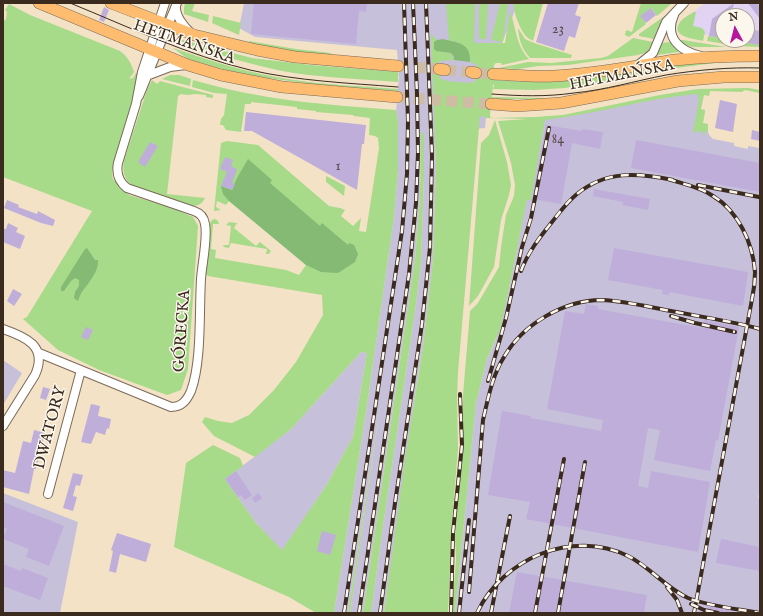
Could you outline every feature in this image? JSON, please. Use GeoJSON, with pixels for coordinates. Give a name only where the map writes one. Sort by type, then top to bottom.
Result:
{"type":"FeatureCollection","features":[{"type":"Feature","properties":{"kind":"main road","name":"HETMAŃSKA"},"geometry":{"type":"LineString","coordinates":[[38,3],[188,65],[221,75],[282,87],[397,97]]}},
{"type":"Feature","properties":{"kind":"main road","name":"HETMAŃSKA"},"geometry":{"type":"LineString","coordinates":[[111,3],[194,35],[253,50],[288,56],[398,66]]}},
{"type":"Feature","properties":{"kind":"main road","name":"HETMAŃSKA"},"geometry":{"type":"LineString","coordinates":[[493,74],[555,76],[675,60],[760,56]]}},
{"type":"Feature","properties":{"kind":"main road","name":"HETMAŃSKA"},"geometry":{"type":"LineString","coordinates":[[491,104],[517,106],[561,103],[678,81],[760,76]]}},
{"type":"Feature","properties":{"kind":"street"},"geometry":{"type":"LineString","coordinates":[[163,24],[165,3]]}},
{"type":"Feature","properties":{"kind":"street"},"geometry":{"type":"LineString","coordinates":[[634,66],[643,62],[653,53],[666,22],[684,3]]}},
{"type":"Feature","properties":{"kind":"street"},"geometry":{"type":"LineString","coordinates":[[163,24],[177,4]]}},
{"type":"Feature","properties":{"kind":"street"},"geometry":{"type":"LineString","coordinates":[[177,4],[176,10],[179,18],[187,29],[194,35]]}},
{"type":"Feature","properties":{"kind":"street"},"geometry":{"type":"LineString","coordinates":[[675,12],[671,25],[673,38],[678,45],[690,53],[700,56],[714,57]]}},
{"type":"Feature","properties":{"kind":"street","name":"GÓRECKA"},"geometry":{"type":"LineString","coordinates":[[136,104],[138,89],[163,24]]}},
{"type":"Feature","properties":{"kind":"street","name":"GÓRECKA"},"geometry":{"type":"LineString","coordinates":[[39,353],[171,407],[179,406],[186,400],[190,392],[195,377],[205,223],[202,216],[197,212],[124,186],[117,173],[136,104],[149,75],[153,51]]}},
{"type":"Feature","properties":{"kind":"street"},"geometry":{"type":"LineString","coordinates":[[149,75],[170,67],[188,65]]}},
{"type":"Feature","properties":{"kind":"street"},"geometry":{"type":"LineString","coordinates":[[3,329],[25,338],[34,345],[39,353],[39,366],[35,375],[3,426]]}},
{"type":"Feature","properties":{"kind":"street","name":"DWATORY"},"geometry":{"type":"LineString","coordinates":[[48,494],[81,370]]}},
{"type":"Feature","properties":{"kind":"shaded area"},"geometry":{"type":"Polygon","coordinates":[[[244,3],[518,3],[500,48],[492,55],[485,128],[435,133],[436,168],[433,259],[423,347],[384,613],[371,613],[421,261],[424,133],[421,134],[420,198],[415,259],[363,613],[350,613],[381,402],[348,613],[334,613],[366,412],[394,217],[398,170],[398,122],[396,112],[399,76],[397,50],[255,37],[239,28],[244,3]]]}},
{"type":"Feature","properties":{"kind":"shaded area"},"geometry":{"type":"Polygon","coordinates":[[[705,3],[757,3],[760,7],[760,45],[755,44],[755,8],[715,8],[715,37],[678,30],[678,25],[705,3]]]}},
{"type":"Feature","properties":{"kind":"shaded area"},"geometry":{"type":"Polygon","coordinates":[[[700,91],[698,114],[713,139],[734,143],[734,146],[748,149],[748,146],[760,148],[760,490],[758,498],[760,498],[760,613],[455,613],[476,403],[487,359],[496,339],[507,298],[543,118],[573,115],[700,91]]]}},
{"type":"Feature","properties":{"kind":"shaded area"},"geometry":{"type":"Polygon","coordinates":[[[361,352],[367,353],[353,437],[326,486],[282,551],[255,522],[225,479],[291,429],[361,352]]]}},
{"type":"Feature","properties":{"kind":"shaded area"},"geometry":{"type":"Polygon","coordinates":[[[3,360],[22,373],[3,405],[3,360]]]}},
{"type":"Feature","properties":{"kind":"shaded area"},"geometry":{"type":"Polygon","coordinates":[[[3,493],[78,522],[60,613],[3,613],[3,493]]]}},
{"type":"Feature","properties":{"kind":"green space"},"geometry":{"type":"Polygon","coordinates":[[[185,3],[195,3],[192,11],[209,15],[208,22],[184,14],[185,3]]]}},
{"type":"Feature","properties":{"kind":"green space"},"geometry":{"type":"Polygon","coordinates":[[[446,3],[475,3],[474,43],[505,43],[510,11],[521,48],[529,59],[502,65],[501,63],[496,63],[494,65],[493,80],[530,82],[561,81],[678,65],[716,62],[660,70],[565,88],[534,90],[493,89],[493,84],[492,97],[547,99],[491,98],[490,117],[492,118],[563,115],[660,95],[698,89],[748,88],[760,90],[760,93],[745,90],[742,92],[710,91],[709,96],[704,95],[701,109],[705,110],[703,123],[708,124],[708,132],[705,131],[705,135],[703,135],[703,132],[693,132],[699,100],[698,95],[696,94],[658,99],[545,120],[531,200],[527,200],[500,329],[487,359],[476,403],[455,613],[452,613],[456,559],[455,536],[463,445],[463,395],[470,311],[478,303],[499,267],[506,215],[514,196],[515,185],[511,163],[498,121],[527,119],[486,118],[480,116],[458,372],[458,449],[452,521],[448,613],[384,613],[405,459],[423,347],[433,259],[436,168],[431,34],[437,40],[434,42],[442,52],[451,53],[454,60],[439,61],[440,79],[470,83],[475,82],[477,65],[471,63],[470,58],[458,42],[449,41],[446,3]]]}},
{"type":"Feature","properties":{"kind":"green space"},"geometry":{"type":"Polygon","coordinates":[[[479,3],[488,3],[486,39],[479,39],[479,3]]]}},
{"type":"Feature","properties":{"kind":"green space"},"geometry":{"type":"Polygon","coordinates":[[[500,3],[508,3],[503,42],[491,40],[500,3]]]}},
{"type":"Feature","properties":{"kind":"green space"},"geometry":{"type":"Polygon","coordinates":[[[514,3],[543,3],[533,41],[527,38],[520,26],[514,11],[514,3]]]}},
{"type":"Feature","properties":{"kind":"green space"},"geometry":{"type":"Polygon","coordinates":[[[641,3],[671,4],[657,16],[651,8],[641,16],[646,24],[629,37],[625,35],[626,30],[632,32],[641,3]]]}},
{"type":"Feature","properties":{"kind":"green space"},"geometry":{"type":"Polygon","coordinates":[[[9,4],[30,15],[120,51],[129,60],[134,72],[129,79],[133,78],[136,73],[139,74],[124,131],[114,161],[112,173],[113,179],[129,195],[170,207],[193,217],[198,226],[188,369],[181,390],[167,395],[99,370],[58,350],[23,319],[27,317],[92,211],[3,177],[3,22],[6,19],[7,12],[5,10],[9,4]]]}},
{"type":"Feature","properties":{"kind":"green space"},"geometry":{"type":"Polygon","coordinates":[[[696,12],[693,26],[702,28],[705,32],[703,41],[685,37],[678,32],[677,28],[680,22],[696,12]]]}},
{"type":"Feature","properties":{"kind":"green space"},"geometry":{"type":"Polygon","coordinates":[[[666,15],[659,26],[654,39],[639,36],[639,34],[666,15]]]}},
{"type":"Feature","properties":{"kind":"green space"},"geometry":{"type":"Polygon","coordinates":[[[213,16],[241,23],[239,35],[212,23],[213,16]]]}},
{"type":"Feature","properties":{"kind":"green space"},"geometry":{"type":"Polygon","coordinates":[[[518,28],[525,39],[572,55],[571,58],[530,58],[521,44],[518,28]]]}},
{"type":"Feature","properties":{"kind":"green space"},"geometry":{"type":"Polygon","coordinates":[[[708,36],[715,37],[715,42],[707,41],[708,36]]]}},
{"type":"Feature","properties":{"kind":"green space"},"geometry":{"type":"Polygon","coordinates":[[[633,38],[653,42],[648,52],[638,55],[568,65],[538,66],[518,69],[499,68],[528,62],[551,63],[601,58],[608,56],[633,38]]]}},
{"type":"Feature","properties":{"kind":"green space"},"geometry":{"type":"Polygon","coordinates":[[[175,39],[252,58],[310,65],[398,72],[398,82],[294,73],[234,59],[175,39]]]}},
{"type":"Feature","properties":{"kind":"green space"},"geometry":{"type":"Polygon","coordinates":[[[443,39],[462,44],[466,47],[470,55],[470,62],[454,60],[451,53],[436,51],[434,49],[434,42],[443,39]]]}},
{"type":"Feature","properties":{"kind":"green space"},"geometry":{"type":"Polygon","coordinates":[[[679,40],[715,45],[715,47],[693,47],[686,45],[679,40]]]}},
{"type":"Feature","properties":{"kind":"green space"},"geometry":{"type":"Polygon","coordinates":[[[249,41],[331,53],[331,55],[296,52],[256,44],[249,41]]]}},
{"type":"Feature","properties":{"kind":"green space"},"geometry":{"type":"Polygon","coordinates":[[[670,42],[679,52],[657,55],[662,43],[670,42]]]}},
{"type":"Feature","properties":{"kind":"green space"},"geometry":{"type":"Polygon","coordinates":[[[755,44],[760,45],[760,47],[755,47],[755,44]]]}},
{"type":"Feature","properties":{"kind":"green space"},"geometry":{"type":"Polygon","coordinates":[[[173,48],[230,66],[273,76],[315,83],[398,89],[398,91],[312,84],[260,77],[226,70],[188,59],[173,48]]]}},
{"type":"Feature","properties":{"kind":"green space"},"geometry":{"type":"Polygon","coordinates":[[[170,75],[179,75],[191,79],[190,86],[162,79],[170,75]]]}},
{"type":"Feature","properties":{"kind":"green space"},"geometry":{"type":"Polygon","coordinates":[[[152,80],[157,84],[160,81],[213,95],[213,98],[206,97],[206,95],[195,94],[181,94],[178,96],[167,194],[205,198],[203,202],[198,205],[192,206],[133,186],[124,175],[124,160],[147,90],[152,80]]]}},
{"type":"Feature","properties":{"kind":"green space"},"geometry":{"type":"Polygon","coordinates":[[[193,80],[218,87],[294,101],[396,110],[398,122],[398,170],[394,217],[366,412],[334,613],[316,613],[289,597],[174,547],[186,463],[213,445],[240,458],[243,466],[225,479],[255,522],[282,550],[326,486],[353,437],[367,353],[361,352],[291,429],[255,457],[214,436],[202,422],[205,417],[232,423],[249,415],[274,390],[296,362],[323,315],[322,295],[208,276],[205,273],[210,223],[215,219],[219,224],[213,224],[211,249],[216,250],[215,258],[286,270],[299,275],[306,265],[229,201],[226,205],[217,201],[216,207],[221,210],[214,211],[221,143],[227,141],[258,145],[329,206],[345,210],[341,216],[353,226],[361,218],[359,231],[366,232],[379,148],[378,138],[369,135],[370,118],[316,112],[297,109],[297,107],[251,102],[251,104],[245,104],[241,132],[226,130],[223,125],[220,125],[221,119],[224,115],[227,94],[214,93],[192,87],[193,80]]]}},
{"type":"Feature","properties":{"kind":"green space"},"geometry":{"type":"Polygon","coordinates":[[[495,120],[507,162],[511,185],[501,220],[494,267],[478,296],[469,306],[481,143],[489,135],[495,120]]]}},
{"type":"Feature","properties":{"kind":"green space"},"geometry":{"type":"Polygon","coordinates":[[[421,133],[424,133],[424,176],[421,261],[416,304],[371,613],[363,613],[415,259],[420,198],[421,133]]]}},
{"type":"Feature","properties":{"kind":"green space"},"geometry":{"type":"Polygon","coordinates":[[[248,159],[272,180],[270,183],[320,226],[322,223],[348,245],[349,243],[354,245],[358,254],[355,262],[338,273],[321,272],[306,265],[229,201],[223,194],[221,186],[232,190],[248,159]]]}},
{"type":"Feature","properties":{"kind":"green space"},"geometry":{"type":"Polygon","coordinates":[[[326,176],[345,186],[344,196],[326,182],[326,176]]]}},
{"type":"Feature","properties":{"kind":"green space"},"geometry":{"type":"Polygon","coordinates":[[[229,222],[237,223],[234,228],[256,246],[260,242],[271,251],[269,254],[266,254],[267,249],[231,243],[229,248],[224,247],[223,245],[229,245],[231,226],[226,225],[229,222]]]}},
{"type":"Feature","properties":{"kind":"green space"},"geometry":{"type":"Polygon","coordinates":[[[87,248],[95,260],[98,260],[98,264],[95,273],[81,293],[78,301],[74,298],[75,292],[79,286],[79,280],[75,278],[64,291],[61,291],[61,287],[87,248]]]}},
{"type":"Feature","properties":{"kind":"green space"},"geometry":{"type":"Polygon","coordinates":[[[383,390],[350,613],[348,613],[383,390]]]}},
{"type":"Feature","properties":{"kind":"building"},"geometry":{"type":"Polygon","coordinates":[[[254,3],[367,3],[366,12],[359,11],[356,44],[251,34],[254,3]]]}},
{"type":"Feature","properties":{"kind":"building"},"geometry":{"type":"Polygon","coordinates":[[[548,3],[579,3],[575,15],[581,17],[575,38],[569,36],[564,51],[536,42],[548,3]]]}},
{"type":"Feature","properties":{"kind":"building"},"geometry":{"type":"Polygon","coordinates":[[[734,3],[733,8],[727,8],[734,3]]]}},
{"type":"Feature","properties":{"kind":"building"},"geometry":{"type":"Polygon","coordinates":[[[748,3],[757,3],[760,7],[760,19],[755,12],[755,8],[752,8],[748,3]]]}},
{"type":"Feature","properties":{"kind":"building"},"geometry":{"type":"Polygon","coordinates":[[[104,7],[109,10],[104,22],[99,20],[104,7]]]}},
{"type":"Feature","properties":{"kind":"building"},"geometry":{"type":"Polygon","coordinates":[[[651,8],[656,15],[646,23],[640,16],[651,8]]]}},
{"type":"Feature","properties":{"kind":"building"},"geometry":{"type":"Polygon","coordinates":[[[715,17],[715,37],[709,36],[712,19],[715,17]]]}},
{"type":"Feature","properties":{"kind":"building"},"geometry":{"type":"Polygon","coordinates":[[[755,30],[760,31],[760,45],[755,44],[755,30]]]}},
{"type":"Feature","properties":{"kind":"building"},"geometry":{"type":"Polygon","coordinates":[[[720,100],[737,104],[733,132],[715,128],[720,100]]]}},
{"type":"Feature","properties":{"kind":"building"},"geometry":{"type":"Polygon","coordinates":[[[246,112],[366,125],[364,144],[362,144],[357,190],[252,131],[244,131],[246,112]]]}},
{"type":"Feature","properties":{"kind":"building"},"geometry":{"type":"Polygon","coordinates":[[[546,125],[582,131],[582,129],[603,132],[600,149],[572,143],[561,204],[532,199],[546,125]]]}},
{"type":"Feature","properties":{"kind":"building"},"geometry":{"type":"Polygon","coordinates":[[[752,130],[760,132],[760,141],[751,139],[752,130]]]}},
{"type":"Feature","properties":{"kind":"building"},"geometry":{"type":"Polygon","coordinates":[[[636,140],[760,163],[760,192],[631,168],[636,140]]]}},
{"type":"Feature","properties":{"kind":"building"},"geometry":{"type":"Polygon","coordinates":[[[150,142],[158,146],[145,167],[138,162],[150,142]]]}},
{"type":"Feature","properties":{"kind":"building"},"geometry":{"type":"Polygon","coordinates":[[[225,157],[233,160],[231,166],[237,169],[232,183],[235,184],[232,190],[221,186],[227,172],[220,169],[225,157]]]}},
{"type":"Feature","properties":{"kind":"building"},"geometry":{"type":"Polygon","coordinates":[[[594,189],[650,199],[648,210],[622,205],[623,202],[593,196],[594,189]]]}},
{"type":"Feature","properties":{"kind":"building"},"geometry":{"type":"Polygon","coordinates":[[[7,200],[19,205],[18,207],[37,214],[38,211],[55,220],[53,226],[41,223],[4,208],[7,200]]]}},
{"type":"Feature","properties":{"kind":"building"},"geometry":{"type":"Polygon","coordinates":[[[8,223],[18,228],[16,232],[25,236],[20,249],[3,242],[3,229],[6,229],[8,223]]]}},
{"type":"Feature","properties":{"kind":"building"},"geometry":{"type":"Polygon","coordinates":[[[614,248],[748,272],[743,306],[669,292],[669,295],[662,294],[663,290],[608,280],[614,248]]]}},
{"type":"Feature","properties":{"kind":"building"},"geometry":{"type":"Polygon","coordinates":[[[13,289],[22,294],[14,306],[7,301],[13,289]]]}},
{"type":"Feature","properties":{"kind":"building"},"geometry":{"type":"Polygon","coordinates":[[[586,304],[598,306],[598,309],[702,328],[704,320],[739,327],[718,441],[716,440],[710,471],[654,460],[660,430],[648,428],[638,486],[648,488],[651,471],[710,482],[698,552],[526,519],[530,502],[488,495],[502,411],[601,431],[603,420],[547,409],[565,311],[584,314],[586,304]]]}},
{"type":"Feature","properties":{"kind":"building"},"geometry":{"type":"Polygon","coordinates":[[[86,327],[93,330],[88,340],[81,337],[86,327]]]}},
{"type":"Feature","properties":{"kind":"building"},"geometry":{"type":"Polygon","coordinates":[[[43,387],[50,389],[46,400],[40,398],[43,387]]]}},
{"type":"Feature","properties":{"kind":"building"},"geometry":{"type":"Polygon","coordinates":[[[91,404],[100,406],[98,416],[111,419],[109,429],[107,428],[105,435],[96,432],[91,444],[81,442],[91,404]]]}},
{"type":"Feature","properties":{"kind":"building"},"geometry":{"type":"Polygon","coordinates":[[[34,430],[45,433],[36,469],[34,469],[29,494],[3,487],[3,470],[15,473],[23,441],[31,443],[34,430]]]}},
{"type":"Feature","properties":{"kind":"building"},"geometry":{"type":"Polygon","coordinates":[[[236,471],[252,495],[245,500],[241,495],[238,497],[225,479],[236,471]]]}},
{"type":"Feature","properties":{"kind":"building"},"geometry":{"type":"Polygon","coordinates":[[[73,473],[83,475],[80,486],[76,485],[73,496],[77,497],[73,511],[63,508],[73,473]]]}},
{"type":"Feature","properties":{"kind":"building"},"geometry":{"type":"Polygon","coordinates":[[[258,493],[262,498],[255,503],[252,498],[258,493]]]}},
{"type":"Feature","properties":{"kind":"building"},"geometry":{"type":"Polygon","coordinates":[[[3,502],[64,526],[49,566],[26,557],[29,549],[3,539],[7,528],[3,527],[3,502]]]}},
{"type":"Feature","properties":{"kind":"building"},"geometry":{"type":"Polygon","coordinates":[[[322,531],[336,535],[330,555],[317,551],[322,531]]]}},
{"type":"Feature","properties":{"kind":"building"},"geometry":{"type":"Polygon","coordinates":[[[117,533],[151,544],[146,562],[120,554],[116,573],[109,571],[113,551],[111,550],[117,533]]]}},
{"type":"Feature","properties":{"kind":"building"},"geometry":{"type":"Polygon","coordinates":[[[721,539],[760,547],[760,571],[716,563],[721,539]]]}},
{"type":"Feature","properties":{"kind":"building"},"geometry":{"type":"Polygon","coordinates":[[[3,564],[21,571],[22,568],[48,578],[40,600],[3,586],[3,564]]]}},
{"type":"Feature","properties":{"kind":"building"},"geometry":{"type":"Polygon","coordinates":[[[517,572],[647,595],[644,613],[509,613],[517,572]]]}},
{"type":"Feature","properties":{"kind":"building"},"geometry":{"type":"Polygon","coordinates":[[[708,606],[730,610],[730,613],[707,613],[708,606]]]}},
{"type":"Feature","properties":{"kind":"tunnel"},"geometry":{"type":"LineString","coordinates":[[398,66],[439,69]]}},
{"type":"Feature","properties":{"kind":"tunnel"},"geometry":{"type":"LineString","coordinates":[[445,70],[471,72]]}},
{"type":"Feature","properties":{"kind":"tunnel"},"geometry":{"type":"LineString","coordinates":[[476,73],[493,74]]}},
{"type":"Feature","properties":{"kind":"tunnel"},"geometry":{"type":"LineString","coordinates":[[397,97],[491,104]]}},
{"type":"Feature","properties":{"kind":"tram line"},"geometry":{"type":"LineString","coordinates":[[70,3],[181,49],[250,70],[286,77],[398,87]]}},
{"type":"Feature","properties":{"kind":"tram line"},"geometry":{"type":"LineString","coordinates":[[492,94],[533,96],[564,94],[597,90],[678,73],[725,68],[760,68]]}},
{"type":"Feature","properties":{"kind":"railway"},"geometry":{"type":"LineString","coordinates":[[344,613],[402,231],[407,174],[408,121],[404,3]]}},
{"type":"Feature","properties":{"kind":"railway"},"geometry":{"type":"LineString","coordinates":[[359,613],[409,274],[416,203],[418,153],[413,3]]}},
{"type":"Feature","properties":{"kind":"railway"},"geometry":{"type":"LineString","coordinates":[[380,613],[422,324],[430,247],[432,156],[426,3]]}},
{"type":"Feature","properties":{"kind":"railway"},"geometry":{"type":"LineString","coordinates":[[488,381],[506,318],[522,247],[531,218],[549,128]]}},
{"type":"Feature","properties":{"kind":"railway"},"geometry":{"type":"LineString","coordinates":[[521,271],[539,239],[564,207],[570,200],[588,186],[611,177],[623,175],[647,176],[673,180]]}},
{"type":"Feature","properties":{"kind":"railway"},"geometry":{"type":"LineString","coordinates":[[668,179],[708,193],[722,202],[730,210],[743,229],[751,250],[755,272],[755,282],[694,613]]}},
{"type":"Feature","properties":{"kind":"railway"},"geometry":{"type":"LineString","coordinates":[[698,185],[759,197]]}},
{"type":"Feature","properties":{"kind":"railway"},"geometry":{"type":"LineString","coordinates":[[469,592],[483,420],[491,388],[500,364],[512,345],[533,324],[559,309],[573,304],[602,300],[637,304],[727,321],[760,329]]}},
{"type":"Feature","properties":{"kind":"railway"},"geometry":{"type":"LineString","coordinates":[[671,316],[735,332]]}},
{"type":"Feature","properties":{"kind":"railway"},"geometry":{"type":"LineString","coordinates":[[451,613],[453,533],[462,445],[460,394]]}},
{"type":"Feature","properties":{"kind":"railway"},"geometry":{"type":"LineString","coordinates":[[535,613],[564,459]]}},
{"type":"Feature","properties":{"kind":"railway"},"geometry":{"type":"LineString","coordinates":[[558,613],[585,462]]}},
{"type":"Feature","properties":{"kind":"railway"},"geometry":{"type":"LineString","coordinates":[[491,613],[510,516]]}},
{"type":"Feature","properties":{"kind":"railway"},"geometry":{"type":"LineString","coordinates":[[459,613],[469,520]]}},
{"type":"Feature","properties":{"kind":"railway"},"geometry":{"type":"LineString","coordinates":[[477,613],[489,594],[504,577],[521,564],[541,554],[562,548],[584,546],[606,548],[628,556],[644,566],[672,589],[688,598],[714,605],[760,613]]}},
{"type":"Feature","properties":{"kind":"railway"},"geometry":{"type":"LineString","coordinates":[[667,587],[677,600],[682,613]]}},
{"type":"Feature","properties":{"kind":"railway"},"geometry":{"type":"LineString","coordinates":[[691,604],[704,610],[718,613]]}}]}
